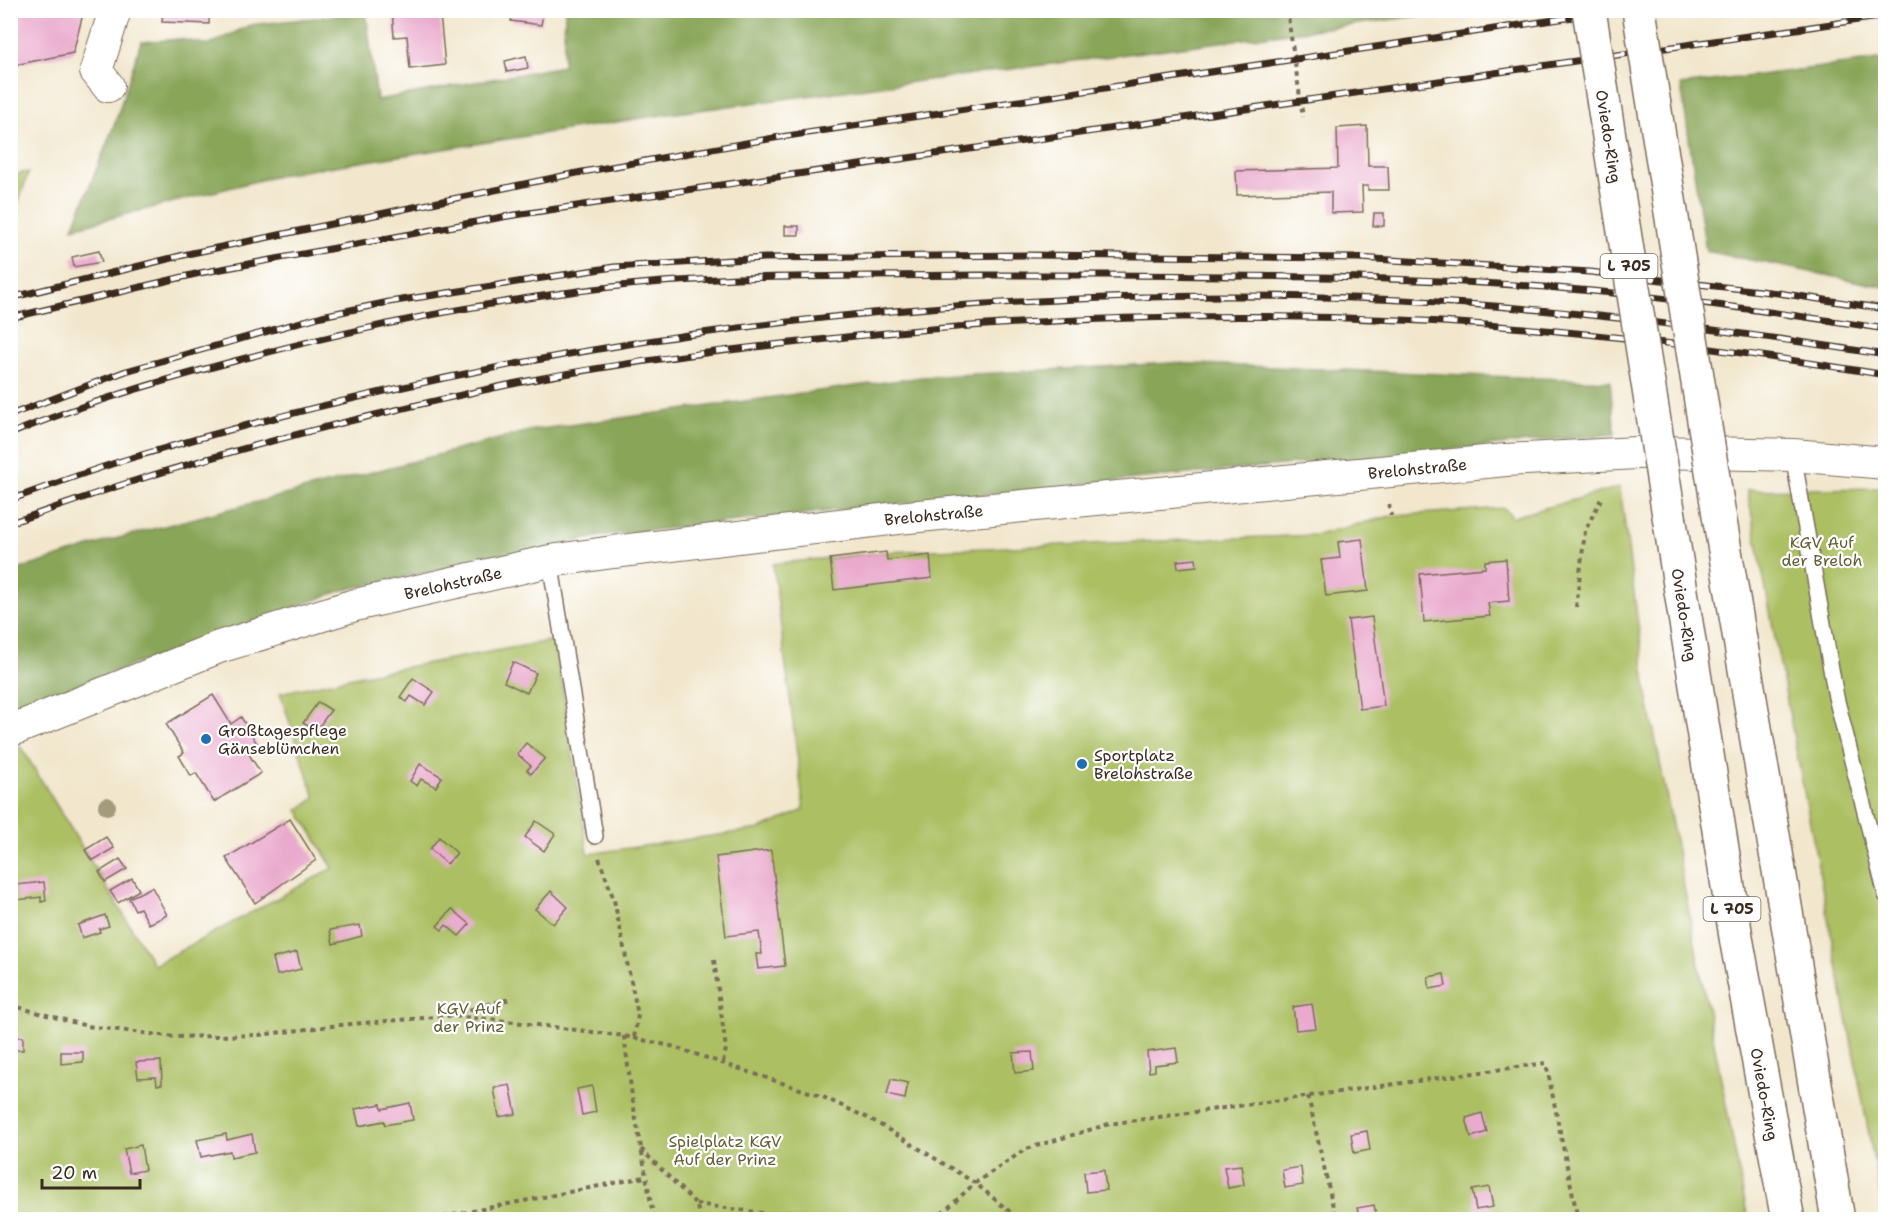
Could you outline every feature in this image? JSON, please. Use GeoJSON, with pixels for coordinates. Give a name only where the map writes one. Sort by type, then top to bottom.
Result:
{"type":"FeatureCollection","features":[{"type":"Feature","properties":{"kind":"highway","name":"Oviedo-Ring"},"geometry":{"type":"LineString","coordinates":[[1589,10],[1737,943],[1788,1220]]}},
{"type":"Feature","properties":{"kind":"highway","name":"L 705"},"geometry":{"type":"LineString","coordinates":[[1640,10],[1719,515],[1838,1220]]}},
{"type":"Feature","properties":{"kind":"street"},"geometry":{"type":"LineString","coordinates":[[108,86],[96,71],[115,10]]}},
{"type":"Feature","properties":{"kind":"street","name":"Brelohstraße"},"geometry":{"type":"LineString","coordinates":[[10,731],[230,644],[355,604],[550,561],[887,519],[1506,460],[1655,452],[1793,455],[1886,463]]}},
{"type":"Feature","properties":{"kind":"lane"},"geometry":{"type":"LineString","coordinates":[[1793,455],[1836,697],[1886,895]]}},
{"type":"Feature","properties":{"kind":"lane"},"geometry":{"type":"LineString","coordinates":[[550,561],[595,836]]}},
{"type":"Feature","properties":{"kind":"path"},"geometry":{"type":"LineString","coordinates":[[1287,10],[1303,117]]}},
{"type":"Feature","properties":{"kind":"path"},"geometry":{"type":"LineString","coordinates":[[1576,607],[1585,531],[1601,499]]}},
{"type":"Feature","properties":{"kind":"path"},"geometry":{"type":"LineString","coordinates":[[595,836],[597,850],[614,900],[638,1015],[634,1038]]}},
{"type":"Feature","properties":{"kind":"path"},"geometry":{"type":"LineString","coordinates":[[714,960],[726,1049],[723,1062]]}},
{"type":"Feature","properties":{"kind":"path"},"geometry":{"type":"LineString","coordinates":[[448,1016],[511,999]]}},
{"type":"Feature","properties":{"kind":"path"},"geometry":{"type":"LineString","coordinates":[[10,1005],[87,1026],[175,1037],[259,1035],[340,1025],[448,1016],[490,1019],[634,1038],[671,1046],[723,1062],[821,1096],[864,1116],[975,1183],[1020,1220]]}},
{"type":"Feature","properties":{"kind":"path"},"geometry":{"type":"LineString","coordinates":[[624,1036],[645,1177],[654,1220]]}},
{"type":"Feature","properties":{"kind":"path"},"geometry":{"type":"LineString","coordinates":[[935,1220],[975,1183],[1026,1149],[1109,1124],[1546,1063],[1578,1220]]}},
{"type":"Feature","properties":{"kind":"path"},"geometry":{"type":"LineString","coordinates":[[1308,1096],[1336,1220]]}},
{"type":"Feature","properties":{"kind":"path"},"geometry":{"type":"LineString","coordinates":[[641,1149],[696,1204],[700,1220]]}},
{"type":"Feature","properties":{"kind":"path"},"geometry":{"type":"LineString","coordinates":[[427,1220],[645,1177]]}},
{"type":"Feature","properties":{"kind":"path"},"geometry":{"type":"LineString","coordinates":[[696,1204],[792,1217],[793,1220]]}},
{"type":"Feature","properties":{"kind":"green space"},"geometry":{"type":"Polygon","coordinates":[[[565,10],[1457,11],[668,114],[284,174],[73,228],[115,123],[141,42],[180,39],[209,45],[250,25],[366,12],[377,100],[563,66],[565,10]]]}},
{"type":"Feature","properties":{"kind":"green space"},"geometry":{"type":"Polygon","coordinates":[[[1885,59],[1885,287],[1706,251],[1681,85],[1885,59]]]}},
{"type":"Feature","properties":{"kind":"green space"},"geometry":{"type":"Polygon","coordinates":[[[29,172],[11,222],[11,175],[29,172]]]}},
{"type":"Feature","properties":{"kind":"green space"},"geometry":{"type":"Polygon","coordinates":[[[1171,363],[1610,381],[1615,434],[1134,479],[606,535],[343,590],[74,686],[11,712],[11,572],[111,540],[533,430],[922,377],[1171,363]]]}},
{"type":"Feature","properties":{"kind":"green space"},"geometry":{"type":"Polygon","coordinates":[[[1620,487],[1648,700],[1748,1219],[11,1220],[10,753],[21,747],[154,965],[333,868],[298,810],[315,798],[280,693],[358,676],[555,640],[588,854],[760,829],[804,810],[773,564],[886,552],[1316,535],[1391,516],[1504,508],[1513,517],[1620,487]]]}},
{"type":"Feature","properties":{"kind":"green space","name":"KGV Auf der Breloh"},"geometry":{"type":"Polygon","coordinates":[[[1885,488],[1885,1219],[1747,490],[1885,488]]]}},
{"type":"Feature","properties":{"kind":"building"},"geometry":{"type":"Polygon","coordinates":[[[16,10],[84,10],[73,53],[10,66],[10,18],[14,18],[16,10]]]}},
{"type":"Feature","properties":{"kind":"building"},"geometry":{"type":"Polygon","coordinates":[[[163,10],[209,10],[209,24],[162,22],[163,10]]]}},
{"type":"Feature","properties":{"kind":"building"},"geometry":{"type":"Polygon","coordinates":[[[392,10],[434,10],[435,15],[440,14],[445,65],[410,69],[407,36],[394,37],[392,10]]]}},
{"type":"Feature","properties":{"kind":"building"},"geometry":{"type":"Polygon","coordinates":[[[513,10],[544,10],[541,25],[511,21],[513,10]]]}},
{"type":"Feature","properties":{"kind":"building"},"geometry":{"type":"Polygon","coordinates":[[[526,56],[528,68],[507,72],[505,61],[526,56]]]}},
{"type":"Feature","properties":{"kind":"building"},"geometry":{"type":"Polygon","coordinates":[[[1367,126],[1368,166],[1388,166],[1389,190],[1368,190],[1368,186],[1362,186],[1363,212],[1331,213],[1331,192],[1237,195],[1236,171],[1338,168],[1337,128],[1367,126]]]}},
{"type":"Feature","properties":{"kind":"building"},"geometry":{"type":"Polygon","coordinates":[[[1374,213],[1384,213],[1384,226],[1373,226],[1374,213]]]}},
{"type":"Feature","properties":{"kind":"building"},"geometry":{"type":"Polygon","coordinates":[[[785,226],[799,226],[799,235],[785,235],[785,226]]]}},
{"type":"Feature","properties":{"kind":"building"},"geometry":{"type":"Polygon","coordinates":[[[99,251],[102,262],[74,267],[72,257],[99,251]]]}},
{"type":"Feature","properties":{"kind":"building"},"geometry":{"type":"Polygon","coordinates":[[[1362,539],[1368,591],[1326,596],[1321,560],[1340,558],[1338,542],[1362,539]]]}},
{"type":"Feature","properties":{"kind":"building"},"geometry":{"type":"Polygon","coordinates":[[[886,552],[887,560],[930,555],[932,578],[834,590],[830,559],[886,552]]]}},
{"type":"Feature","properties":{"kind":"building"},"geometry":{"type":"Polygon","coordinates":[[[1196,559],[1197,566],[1178,568],[1177,561],[1196,559]]]}},
{"type":"Feature","properties":{"kind":"building"},"geometry":{"type":"Polygon","coordinates":[[[1506,559],[1509,601],[1488,603],[1490,616],[1424,622],[1420,574],[1485,568],[1485,561],[1506,559]]]}},
{"type":"Feature","properties":{"kind":"building"},"geometry":{"type":"Polygon","coordinates":[[[1372,617],[1384,706],[1360,709],[1348,620],[1372,617]]]}},
{"type":"Feature","properties":{"kind":"building"},"geometry":{"type":"Polygon","coordinates":[[[513,662],[536,673],[527,693],[504,682],[513,662]]]}},
{"type":"Feature","properties":{"kind":"building"},"geometry":{"type":"Polygon","coordinates":[[[413,678],[434,692],[425,705],[411,696],[407,702],[400,697],[413,678]]]}},
{"type":"Feature","properties":{"kind":"building"},"geometry":{"type":"Polygon","coordinates":[[[213,695],[231,724],[241,717],[259,747],[248,753],[261,773],[214,802],[196,773],[191,776],[179,756],[184,753],[166,724],[213,695]]]}},
{"type":"Feature","properties":{"kind":"building"},"geometry":{"type":"Polygon","coordinates":[[[318,702],[331,710],[320,725],[325,728],[321,734],[303,723],[318,702]]]}},
{"type":"Feature","properties":{"kind":"building"},"geometry":{"type":"Polygon","coordinates":[[[526,743],[545,758],[531,774],[527,770],[531,766],[517,754],[526,743]]]}},
{"type":"Feature","properties":{"kind":"building"},"geometry":{"type":"Polygon","coordinates":[[[420,764],[442,777],[436,787],[421,779],[417,786],[410,781],[420,764]]]}},
{"type":"Feature","properties":{"kind":"building"},"geometry":{"type":"Polygon","coordinates":[[[290,819],[316,860],[255,903],[226,858],[290,819]]]}},
{"type":"Feature","properties":{"kind":"building"},"geometry":{"type":"Polygon","coordinates":[[[536,821],[555,834],[544,851],[525,837],[536,821]]]}},
{"type":"Feature","properties":{"kind":"building"},"geometry":{"type":"Polygon","coordinates":[[[106,837],[114,848],[92,861],[85,850],[106,837]]]}},
{"type":"Feature","properties":{"kind":"building"},"geometry":{"type":"Polygon","coordinates":[[[439,837],[457,853],[447,864],[430,849],[439,837]]]}},
{"type":"Feature","properties":{"kind":"building"},"geometry":{"type":"Polygon","coordinates":[[[771,850],[785,966],[758,969],[756,954],[762,954],[759,932],[726,936],[716,857],[771,850]]]}},
{"type":"Feature","properties":{"kind":"building"},"geometry":{"type":"Polygon","coordinates":[[[120,859],[127,869],[105,882],[99,872],[120,859]]]}},
{"type":"Feature","properties":{"kind":"building"},"geometry":{"type":"Polygon","coordinates":[[[132,878],[139,890],[118,903],[110,891],[132,878]]]}},
{"type":"Feature","properties":{"kind":"building"},"geometry":{"type":"Polygon","coordinates":[[[44,882],[46,901],[41,902],[41,897],[17,900],[15,885],[44,882]]]}},
{"type":"Feature","properties":{"kind":"building"},"geometry":{"type":"Polygon","coordinates":[[[152,887],[167,915],[149,924],[140,908],[135,910],[129,898],[152,887]]]}},
{"type":"Feature","properties":{"kind":"building"},"geometry":{"type":"Polygon","coordinates":[[[551,891],[568,907],[553,924],[535,909],[551,891]]]}},
{"type":"Feature","properties":{"kind":"building"},"geometry":{"type":"Polygon","coordinates":[[[452,909],[470,924],[459,936],[446,925],[442,930],[437,926],[452,909]]]}},
{"type":"Feature","properties":{"kind":"building"},"geometry":{"type":"Polygon","coordinates":[[[105,915],[109,926],[99,929],[100,932],[82,938],[78,925],[105,915]]]}},
{"type":"Feature","properties":{"kind":"building"},"geometry":{"type":"Polygon","coordinates":[[[360,925],[362,936],[333,944],[330,930],[360,925]]]}},
{"type":"Feature","properties":{"kind":"building"},"geometry":{"type":"Polygon","coordinates":[[[297,952],[301,969],[277,975],[273,958],[297,952]]]}},
{"type":"Feature","properties":{"kind":"building"},"geometry":{"type":"Polygon","coordinates":[[[1444,974],[1446,986],[1430,989],[1428,977],[1444,974]]]}},
{"type":"Feature","properties":{"kind":"building"},"geometry":{"type":"Polygon","coordinates":[[[1312,1004],[1316,1028],[1296,1030],[1293,1007],[1312,1004]]]}},
{"type":"Feature","properties":{"kind":"building"},"geometry":{"type":"Polygon","coordinates":[[[10,1037],[23,1037],[23,1050],[16,1050],[15,1056],[10,1056],[10,1037]]]}},
{"type":"Feature","properties":{"kind":"building"},"geometry":{"type":"Polygon","coordinates":[[[1176,1048],[1178,1062],[1155,1065],[1155,1071],[1149,1072],[1147,1052],[1176,1048]]]}},
{"type":"Feature","properties":{"kind":"building"},"geometry":{"type":"Polygon","coordinates":[[[61,1052],[83,1052],[83,1062],[61,1064],[61,1052]]]}},
{"type":"Feature","properties":{"kind":"building"},"geometry":{"type":"Polygon","coordinates":[[[1032,1052],[1034,1071],[1015,1073],[1013,1053],[1032,1052]]]}},
{"type":"Feature","properties":{"kind":"building"},"geometry":{"type":"Polygon","coordinates":[[[161,1061],[162,1084],[157,1085],[156,1077],[138,1078],[136,1062],[161,1061]]]}},
{"type":"Feature","properties":{"kind":"building"},"geometry":{"type":"Polygon","coordinates":[[[891,1079],[908,1083],[905,1099],[887,1095],[891,1079]]]}},
{"type":"Feature","properties":{"kind":"building"},"geometry":{"type":"Polygon","coordinates":[[[510,1085],[516,1114],[499,1117],[494,1088],[510,1085]]]}},
{"type":"Feature","properties":{"kind":"building"},"geometry":{"type":"Polygon","coordinates":[[[592,1086],[596,1112],[582,1115],[577,1089],[592,1086]]]}},
{"type":"Feature","properties":{"kind":"building"},"geometry":{"type":"Polygon","coordinates":[[[410,1103],[413,1120],[385,1125],[384,1121],[359,1126],[355,1109],[381,1104],[382,1109],[410,1103]]]}},
{"type":"Feature","properties":{"kind":"building"},"geometry":{"type":"Polygon","coordinates":[[[1482,1113],[1487,1132],[1471,1137],[1466,1118],[1482,1113]]]}},
{"type":"Feature","properties":{"kind":"building"},"geometry":{"type":"Polygon","coordinates":[[[1367,1131],[1370,1150],[1354,1153],[1351,1134],[1367,1131]]]}},
{"type":"Feature","properties":{"kind":"building"},"geometry":{"type":"Polygon","coordinates":[[[226,1134],[227,1140],[252,1134],[255,1152],[231,1157],[230,1151],[201,1157],[197,1140],[226,1134]]]}},
{"type":"Feature","properties":{"kind":"building"},"geometry":{"type":"Polygon","coordinates":[[[141,1145],[145,1170],[129,1173],[124,1149],[141,1145]]]}},
{"type":"Feature","properties":{"kind":"building"},"geometry":{"type":"Polygon","coordinates":[[[1241,1165],[1244,1185],[1228,1188],[1224,1167],[1241,1165]]]}},
{"type":"Feature","properties":{"kind":"building"},"geometry":{"type":"Polygon","coordinates":[[[1301,1167],[1303,1185],[1285,1188],[1282,1170],[1301,1167]]]}},
{"type":"Feature","properties":{"kind":"building"},"geometry":{"type":"Polygon","coordinates":[[[1104,1170],[1106,1190],[1086,1192],[1084,1172],[1104,1170]]]}},
{"type":"Feature","properties":{"kind":"building"},"geometry":{"type":"Polygon","coordinates":[[[1489,1187],[1493,1207],[1476,1210],[1472,1190],[1489,1187]]]}},
{"type":"Feature","properties":{"kind":"building"},"geometry":{"type":"Polygon","coordinates":[[[1374,1205],[1377,1220],[1360,1220],[1357,1208],[1374,1205]]]}},
{"type":"Feature","properties":{"kind":"building"},"geometry":{"type":"Polygon","coordinates":[[[590,1212],[591,1220],[564,1220],[563,1217],[590,1212]]]}},
{"type":"Feature","properties":{"kind":"railway"},"geometry":{"type":"LineString","coordinates":[[10,298],[192,253],[577,173],[774,138],[1620,10]]}},
{"type":"Feature","properties":{"kind":"railway"},"geometry":{"type":"LineString","coordinates":[[10,318],[200,273],[508,216],[1886,16]]}},
{"type":"Feature","properties":{"kind":"railway"},"geometry":{"type":"LineString","coordinates":[[10,415],[126,371],[322,316],[389,302],[614,267],[765,258],[1024,255],[1358,258],[1590,272],[1778,293],[1886,309]]}},
{"type":"Feature","properties":{"kind":"railway"},"geometry":{"type":"LineString","coordinates":[[10,434],[98,401],[157,383],[291,346],[382,325],[473,307],[565,293],[707,279],[1107,275],[1471,282],[1629,295],[1886,329]]}},
{"type":"Feature","properties":{"kind":"railway"},"geometry":{"type":"LineString","coordinates":[[10,500],[128,459],[283,416],[440,379],[599,349],[758,326],[919,309],[1080,299],[1241,296],[1402,300],[1584,314],[1886,355]]}},
{"type":"Feature","properties":{"kind":"railway"},"geometry":{"type":"LineString","coordinates":[[10,523],[121,485],[278,439],[517,383],[694,354],[950,328],[1100,319],[1251,316],[1462,323],[1644,340],[1886,375]]}},
{"type":"Feature","properties":{"kind":"place","name":"Großtagespflege Gänseblümchen"},"geometry":{"type":"Point","coordinates":[206,739]}},
{"type":"Feature","properties":{"kind":"place","name":"Sportplatz Brelohstraße"},"geometry":{"type":"Point","coordinates":[1082,764]}},
{"type":"Feature","properties":{"kind":"park label","name":"KGV Auf der Prinz"},"geometry":{"type":"Point","coordinates":[469,1017]}},
{"type":"Feature","properties":{"kind":"park label","name":"Spielplatz KGV Auf der Prinz"},"geometry":{"type":"Point","coordinates":[725,1150]}}]}
